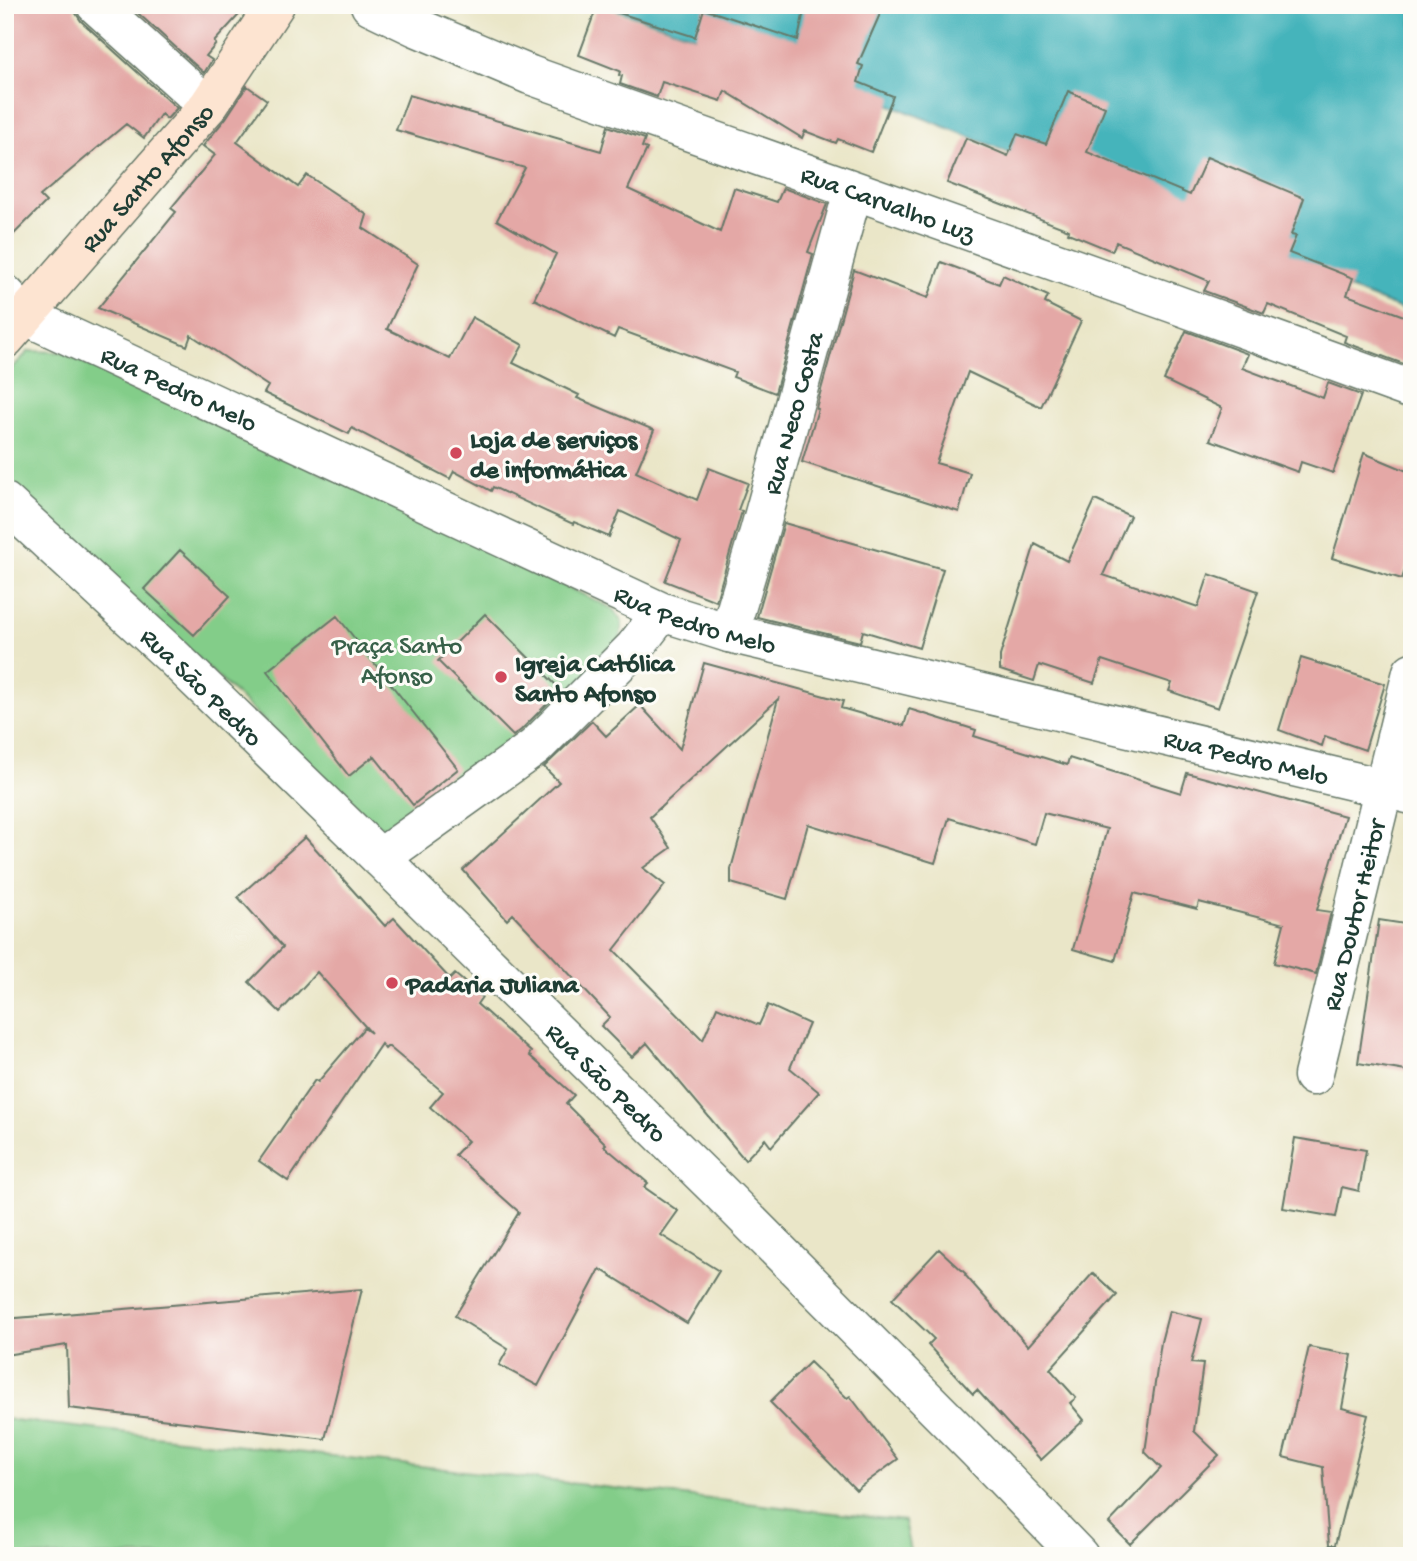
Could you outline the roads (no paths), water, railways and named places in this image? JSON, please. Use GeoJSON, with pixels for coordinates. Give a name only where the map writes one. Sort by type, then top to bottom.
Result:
{"type":"FeatureCollection","features":[{"type":"Feature","properties":{"kind":"main road","name":"Rua Santo Afonso"},"geometry":{"type":"LineString","coordinates":[[12,316],[208,106],[275,5]]}},
{"type":"Feature","properties":{"kind":"street"},"geometry":{"type":"LineString","coordinates":[[96,5],[208,106]]}},
{"type":"Feature","properties":{"kind":"street","name":"Rua Carvalho Luz"},"geometry":{"type":"LineString","coordinates":[[370,5],[530,75],[1412,390]]}},
{"type":"Feature","properties":{"kind":"street","name":"Rua Neco Costa"},"geometry":{"type":"LineString","coordinates":[[729,633],[853,191]]}},
{"type":"Feature","properties":{"kind":"street","name":"Rua Pedro Melo"},"geometry":{"type":"LineString","coordinates":[[12,316],[662,611],[729,633],[1398,792]]}},
{"type":"Feature","properties":{"kind":"street","name":"Rua São Pedro"},"geometry":{"type":"LineString","coordinates":[[5,502],[172,656],[380,858],[738,1210],[968,1440],[1079,1556]]}},
{"type":"Feature","properties":{"kind":"street"},"geometry":{"type":"LineString","coordinates":[[380,858],[535,747],[634,648],[662,611]]}},
{"type":"Feature","properties":{"kind":"street","name":"Rua Doutor Heitor"},"geometry":{"type":"LineString","coordinates":[[1313,1076],[1398,792],[1412,672]]}},
{"type":"Feature","properties":{"kind":"water"},"geometry":{"type":"Polygon","coordinates":[[[602,5],[1412,5],[1412,313],[841,85],[602,5]]]}},
{"type":"Feature","properties":{"kind":"place","name":"Loja de serviços de informática"},"geometry":{"type":"Point","coordinates":[456,453]}},
{"type":"Feature","properties":{"kind":"place","name":"Igreja Católica Santo Afonso"},"geometry":{"type":"Point","coordinates":[501,677]}},
{"type":"Feature","properties":{"kind":"place","name":"Padaria Juliana"},"geometry":{"type":"Point","coordinates":[392,983]}},
{"type":"Feature","properties":{"kind":"park label","name":"Praça Santo Afonso"},"geometry":{"type":"Point","coordinates":[397,659]}}]}
